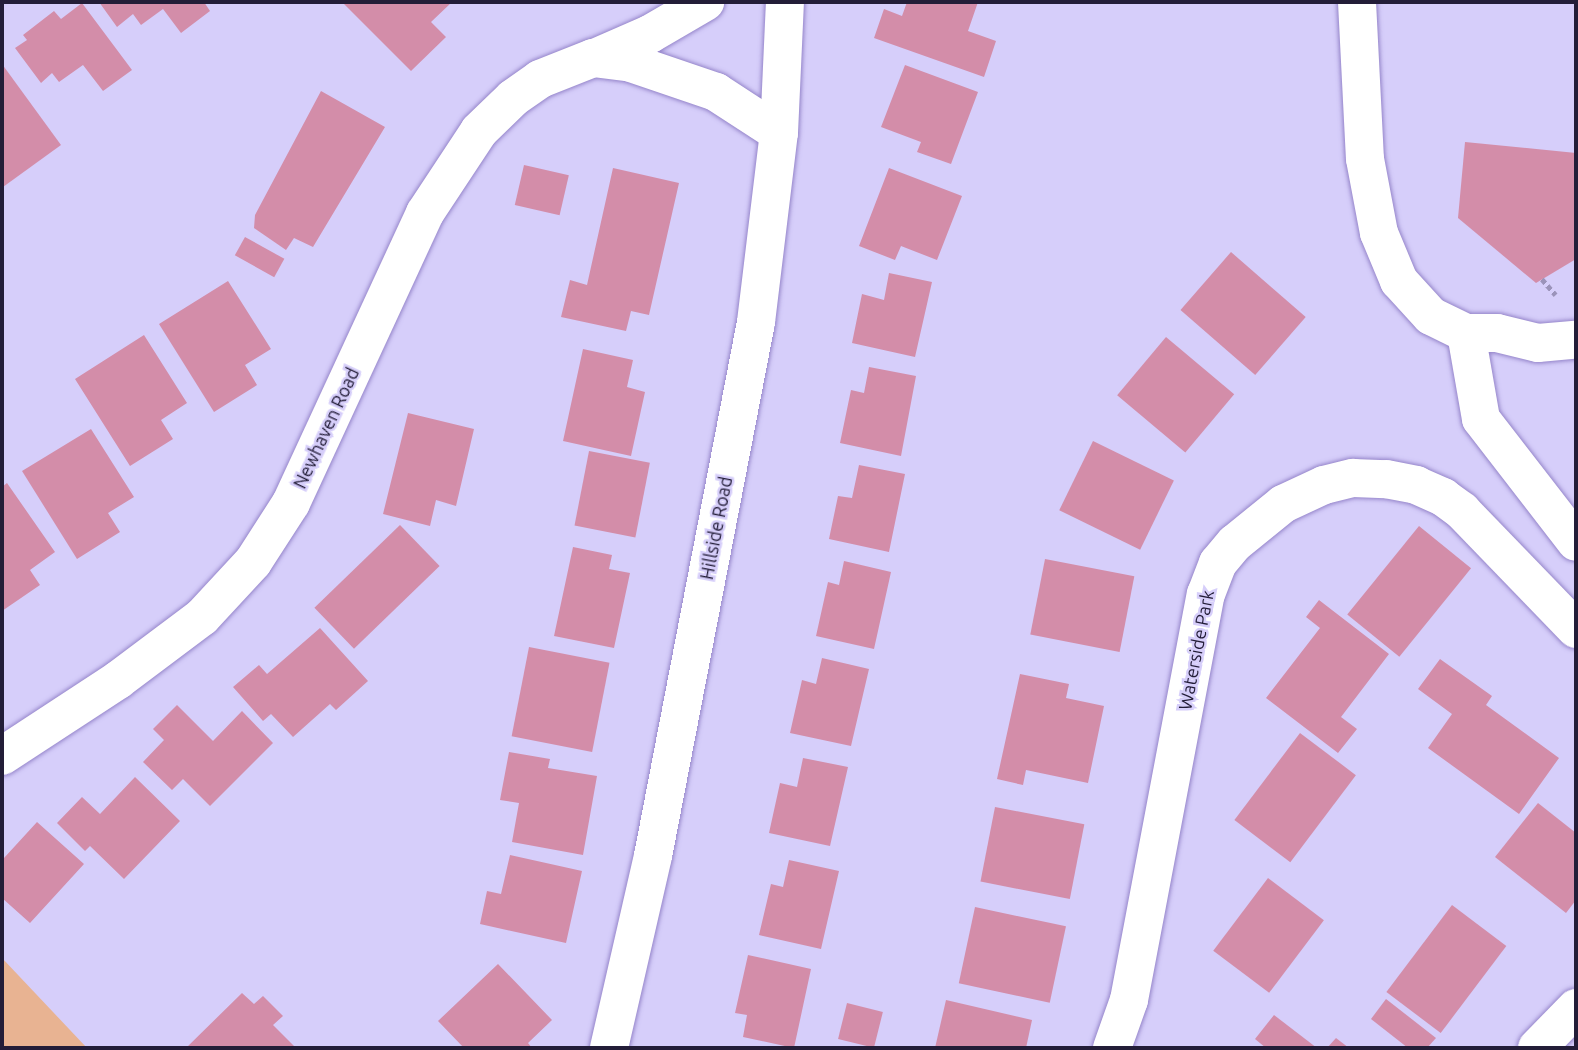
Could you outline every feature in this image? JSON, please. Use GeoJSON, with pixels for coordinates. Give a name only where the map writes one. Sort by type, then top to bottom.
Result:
{"type":"FeatureCollection","features":[{"type":"Feature","properties":{"kind":"street","name":"Newhaven Road"},"geometry":{"type":"LineString","coordinates":[[2,756],[117,680],[202,617],[230,590],[273,534],[291,503],[425,214],[479,131],[513,98],[540,79],[650,34],[705,2]]}},
{"type":"Feature","properties":{"kind":"street","name":"Hillside Road"},"geometry":{"type":"LineString","coordinates":[[609,1048],[656,843],[756,322],[779,133],[785,2]]}},
{"type":"Feature","properties":{"kind":"street"},"geometry":{"type":"LineString","coordinates":[[1357,2],[1365,159],[1379,233],[1399,281],[1431,316],[1466,333],[1497,333],[1538,343],[1576,340]]}},
{"type":"Feature","properties":{"kind":"street"},"geometry":{"type":"LineString","coordinates":[[593,58],[662,71],[707,88],[751,112],[779,133]]}},
{"type":"Feature","properties":{"kind":"street"},"geometry":{"type":"LineString","coordinates":[[1466,333],[1481,419],[1576,542]]}},
{"type":"Feature","properties":{"kind":"street","name":"Waterside Park"},"geometry":{"type":"LineString","coordinates":[[1112,1048],[1129,1000],[1206,594],[1218,564],[1235,543],[1283,504],[1324,485],[1353,478],[1386,479],[1416,485],[1443,497],[1462,511],[1576,629]]}},
{"type":"Feature","properties":{"kind":"street"},"geometry":{"type":"LineString","coordinates":[[1537,1048],[1576,1008]]}},
{"type":"Feature","properties":{"kind":"shaded area"},"geometry":{"type":"Polygon","coordinates":[[[2,958],[87,1048],[2,1048],[2,958]]]}},
{"type":"Feature","properties":{"kind":"building"},"geometry":{"type":"Polygon","coordinates":[[[99,2],[204,2],[210,11],[181,33],[163,9],[141,25],[133,14],[117,27],[99,2]]]}},
{"type":"Feature","properties":{"kind":"building"},"geometry":{"type":"Polygon","coordinates":[[[342,2],[452,2],[431,22],[446,37],[411,71],[342,2]]]}},
{"type":"Feature","properties":{"kind":"building"},"geometry":{"type":"Polygon","coordinates":[[[907,2],[978,2],[968,31],[996,41],[984,77],[874,38],[884,9],[902,16],[907,2]]]}},
{"type":"Feature","properties":{"kind":"building"},"geometry":{"type":"Polygon","coordinates":[[[82,3],[132,70],[103,91],[83,65],[59,82],[52,73],[41,83],[15,48],[27,40],[23,35],[54,11],[61,19],[82,3]]]}},
{"type":"Feature","properties":{"kind":"building"},"geometry":{"type":"Polygon","coordinates":[[[2,64],[61,145],[3,187],[2,185],[2,64]]]}},
{"type":"Feature","properties":{"kind":"building"},"geometry":{"type":"Polygon","coordinates":[[[905,65],[978,92],[951,164],[917,152],[921,142],[881,127],[905,65]]]}},
{"type":"Feature","properties":{"kind":"building"},"geometry":{"type":"Polygon","coordinates":[[[321,91],[385,127],[313,247],[294,238],[286,250],[254,228],[255,215],[321,91]]]}},
{"type":"Feature","properties":{"kind":"building"},"geometry":{"type":"Polygon","coordinates":[[[1465,142],[1576,153],[1576,259],[1536,283],[1458,218],[1465,142]]]}},
{"type":"Feature","properties":{"kind":"building"},"geometry":{"type":"Polygon","coordinates":[[[524,165],[569,175],[560,215],[515,205],[524,165]]]}},
{"type":"Feature","properties":{"kind":"building"},"geometry":{"type":"Polygon","coordinates":[[[613,168],[679,183],[649,315],[631,311],[626,331],[561,317],[570,280],[587,285],[613,168]]]}},
{"type":"Feature","properties":{"kind":"building"},"geometry":{"type":"Polygon","coordinates":[[[889,168],[962,196],[937,260],[901,246],[895,260],[859,246],[889,168]]]}},
{"type":"Feature","properties":{"kind":"building"},"geometry":{"type":"Polygon","coordinates":[[[245,237],[284,259],[274,277],[235,255],[245,237]]]}},
{"type":"Feature","properties":{"kind":"building"},"geometry":{"type":"Polygon","coordinates":[[[1231,252],[1306,317],[1255,375],[1180,310],[1231,252]]]}},
{"type":"Feature","properties":{"kind":"building"},"geometry":{"type":"Polygon","coordinates":[[[889,273],[932,282],[915,357],[852,343],[862,294],[884,300],[889,273]]]}},
{"type":"Feature","properties":{"kind":"building"},"geometry":{"type":"Polygon","coordinates":[[[228,281],[271,349],[245,365],[257,385],[214,412],[159,324],[228,281]]]}},
{"type":"Feature","properties":{"kind":"building"},"geometry":{"type":"Polygon","coordinates":[[[144,335],[187,403],[161,420],[173,439],[130,466],[75,379],[144,335]]]}},
{"type":"Feature","properties":{"kind":"building"},"geometry":{"type":"Polygon","coordinates":[[[1166,337],[1234,394],[1185,452],[1117,395],[1166,337]]]}},
{"type":"Feature","properties":{"kind":"building"},"geometry":{"type":"Polygon","coordinates":[[[583,349],[633,360],[627,387],[645,392],[631,456],[563,441],[583,349]]]}},
{"type":"Feature","properties":{"kind":"building"},"geometry":{"type":"Polygon","coordinates":[[[869,367],[916,376],[901,456],[840,443],[851,390],[864,393],[869,367]]]}},
{"type":"Feature","properties":{"kind":"building"},"geometry":{"type":"Polygon","coordinates":[[[408,413],[474,429],[456,506],[436,500],[430,526],[383,514],[408,413]]]}},
{"type":"Feature","properties":{"kind":"building"},"geometry":{"type":"Polygon","coordinates":[[[91,429],[134,497],[108,513],[120,532],[77,559],[22,471],[91,429]]]}},
{"type":"Feature","properties":{"kind":"building"},"geometry":{"type":"Polygon","coordinates":[[[1093,441],[1174,480],[1140,550],[1059,510],[1093,441]]]}},
{"type":"Feature","properties":{"kind":"building"},"geometry":{"type":"Polygon","coordinates":[[[589,451],[650,463],[635,537],[574,526],[589,451]]]}},
{"type":"Feature","properties":{"kind":"building"},"geometry":{"type":"Polygon","coordinates":[[[859,465],[905,474],[889,552],[829,539],[838,496],[852,498],[859,465]]]}},
{"type":"Feature","properties":{"kind":"building"},"geometry":{"type":"Polygon","coordinates":[[[7,483],[55,552],[30,570],[40,585],[2,611],[2,487],[7,483]]]}},
{"type":"Feature","properties":{"kind":"building"},"geometry":{"type":"Polygon","coordinates":[[[400,525],[440,566],[354,649],[314,608],[400,525]]]}},
{"type":"Feature","properties":{"kind":"building"},"geometry":{"type":"Polygon","coordinates":[[[1419,526],[1471,568],[1399,657],[1347,615],[1419,526]]]}},
{"type":"Feature","properties":{"kind":"building"},"geometry":{"type":"Polygon","coordinates":[[[573,547],[612,555],[609,569],[630,573],[614,648],[554,636],[573,547]]]}},
{"type":"Feature","properties":{"kind":"building"},"geometry":{"type":"Polygon","coordinates":[[[1045,559],[1134,576],[1120,652],[1030,635],[1045,559]]]}},
{"type":"Feature","properties":{"kind":"building"},"geometry":{"type":"Polygon","coordinates":[[[844,561],[891,572],[874,649],[816,636],[828,582],[839,585],[844,561]]]}},
{"type":"Feature","properties":{"kind":"building"},"geometry":{"type":"Polygon","coordinates":[[[1319,600],[1389,654],[1341,717],[1357,729],[1338,753],[1266,698],[1320,628],[1306,617],[1319,600]]]}},
{"type":"Feature","properties":{"kind":"building"},"geometry":{"type":"Polygon","coordinates":[[[320,628],[368,681],[336,710],[330,704],[293,737],[271,714],[263,721],[233,687],[259,665],[267,674],[320,628]]]}},
{"type":"Feature","properties":{"kind":"building"},"geometry":{"type":"Polygon","coordinates":[[[529,647],[609,663],[592,752],[512,736],[529,647]]]}},
{"type":"Feature","properties":{"kind":"building"},"geometry":{"type":"Polygon","coordinates":[[[822,658],[869,669],[851,746],[790,733],[802,680],[816,684],[822,658]]]}},
{"type":"Feature","properties":{"kind":"building"},"geometry":{"type":"Polygon","coordinates":[[[1440,659],[1492,696],[1486,705],[1559,758],[1519,814],[1428,748],[1452,714],[1418,689],[1440,659]]]}},
{"type":"Feature","properties":{"kind":"building"},"geometry":{"type":"Polygon","coordinates":[[[1020,674],[1069,684],[1066,698],[1104,706],[1088,783],[1026,770],[1023,785],[997,779],[1020,674]]]}},
{"type":"Feature","properties":{"kind":"building"},"geometry":{"type":"Polygon","coordinates":[[[177,705],[213,741],[242,711],[273,743],[210,806],[183,779],[172,790],[143,762],[164,740],[153,729],[177,705]]]}},
{"type":"Feature","properties":{"kind":"building"},"geometry":{"type":"Polygon","coordinates":[[[1300,733],[1356,775],[1290,862],[1234,820],[1300,733]]]}},
{"type":"Feature","properties":{"kind":"building"},"geometry":{"type":"Polygon","coordinates":[[[509,752],[550,759],[548,768],[597,776],[583,855],[512,842],[519,803],[500,800],[509,752]]]}},
{"type":"Feature","properties":{"kind":"building"},"geometry":{"type":"Polygon","coordinates":[[[803,758],[848,767],[830,846],[769,833],[780,783],[797,787],[803,758]]]}},
{"type":"Feature","properties":{"kind":"building"},"geometry":{"type":"Polygon","coordinates":[[[135,777],[180,821],[124,879],[90,846],[85,851],[57,823],[82,797],[100,814],[135,777]]]}},
{"type":"Feature","properties":{"kind":"building"},"geometry":{"type":"Polygon","coordinates":[[[1538,803],[1576,833],[1576,900],[1566,913],[1495,857],[1538,803]]]}},
{"type":"Feature","properties":{"kind":"building"},"geometry":{"type":"Polygon","coordinates":[[[995,807],[1084,824],[1070,899],[980,882],[995,807]]]}},
{"type":"Feature","properties":{"kind":"building"},"geometry":{"type":"Polygon","coordinates":[[[37,822],[84,864],[30,923],[2,898],[2,856],[4,858],[37,822]]]}},
{"type":"Feature","properties":{"kind":"building"},"geometry":{"type":"Polygon","coordinates":[[[510,855],[582,871],[566,943],[480,924],[487,891],[501,894],[510,855]]]}},
{"type":"Feature","properties":{"kind":"building"},"geometry":{"type":"Polygon","coordinates":[[[789,860],[839,871],[821,949],[759,935],[771,884],[783,887],[789,860]]]}},
{"type":"Feature","properties":{"kind":"building"},"geometry":{"type":"Polygon","coordinates":[[[1268,878],[1324,920],[1269,993],[1213,951],[1268,878]]]}},
{"type":"Feature","properties":{"kind":"building"},"geometry":{"type":"Polygon","coordinates":[[[1452,905],[1506,946],[1441,1033],[1386,992],[1452,905]]]}},
{"type":"Feature","properties":{"kind":"building"},"geometry":{"type":"Polygon","coordinates":[[[975,907],[1066,926],[1050,1003],[959,983],[975,907]]]}},
{"type":"Feature","properties":{"kind":"building"},"geometry":{"type":"Polygon","coordinates":[[[748,955],[811,969],[794,1048],[743,1037],[747,1015],[735,1013],[748,955]]]}},
{"type":"Feature","properties":{"kind":"building"},"geometry":{"type":"Polygon","coordinates":[[[498,964],[552,1020],[528,1043],[532,1048],[464,1048],[438,1021],[498,964]]]}},
{"type":"Feature","properties":{"kind":"building"},"geometry":{"type":"Polygon","coordinates":[[[242,993],[254,1004],[263,996],[283,1016],[273,1025],[296,1048],[186,1048],[242,993]]]}},
{"type":"Feature","properties":{"kind":"building"},"geometry":{"type":"Polygon","coordinates":[[[1386,999],[1436,1038],[1427,1048],[1408,1048],[1371,1019],[1386,999]]]}},
{"type":"Feature","properties":{"kind":"building"},"geometry":{"type":"Polygon","coordinates":[[[946,1000],[1032,1020],[1026,1048],[935,1048],[946,1000]]]}},
{"type":"Feature","properties":{"kind":"building"},"geometry":{"type":"Polygon","coordinates":[[[847,1003],[883,1012],[874,1048],[838,1039],[847,1003]]]}},
{"type":"Feature","properties":{"kind":"building"},"geometry":{"type":"Polygon","coordinates":[[[1274,1015],[1317,1048],[1266,1048],[1255,1039],[1274,1015]]]}},
{"type":"Feature","properties":{"kind":"building"},"geometry":{"type":"Polygon","coordinates":[[[1336,1038],[1349,1048],[1327,1048],[1336,1038]]]}}]}
